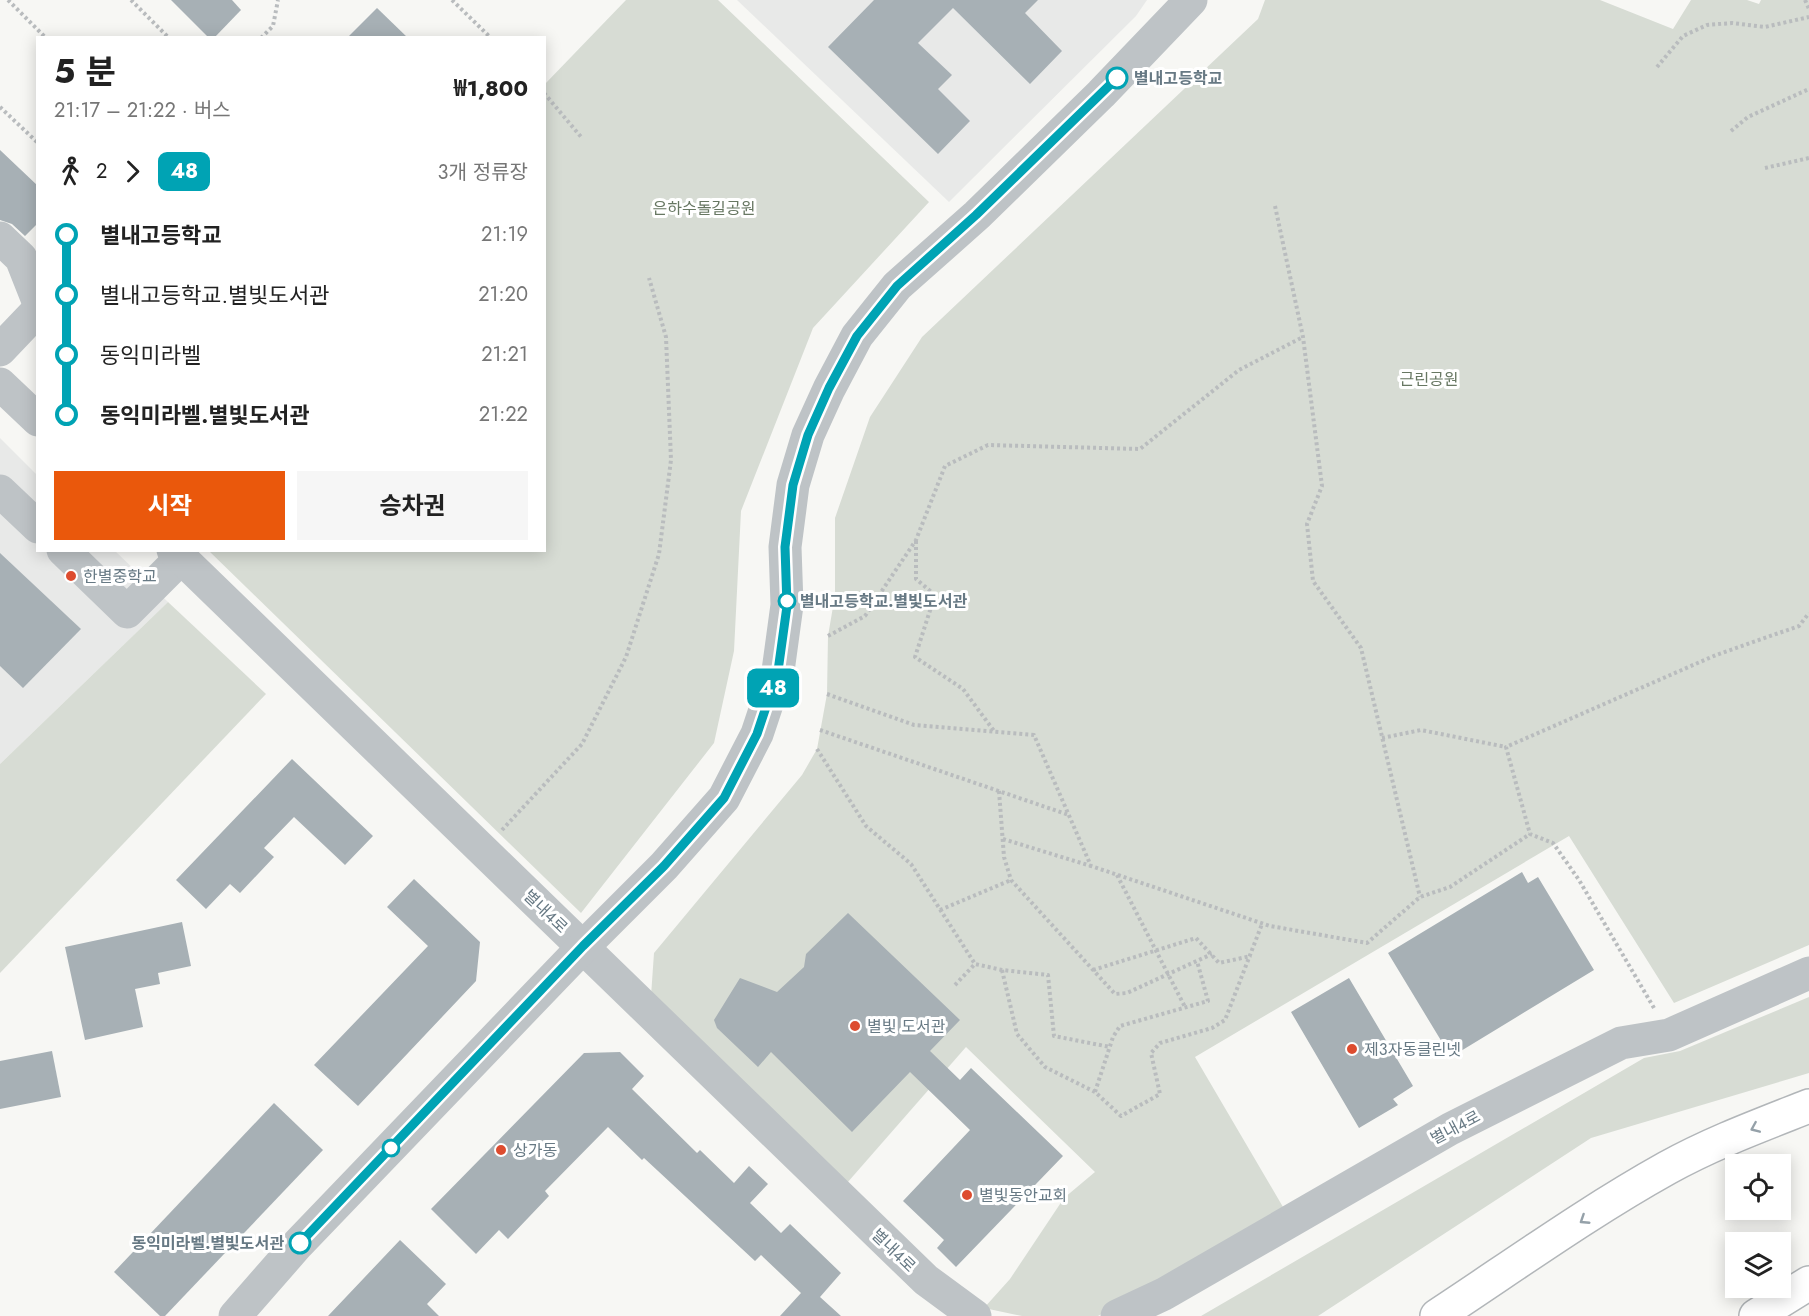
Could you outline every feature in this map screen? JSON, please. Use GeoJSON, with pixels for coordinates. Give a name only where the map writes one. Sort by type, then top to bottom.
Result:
{"type":"FeatureCollection","features":[{"type":"Feature","properties":{"kind":"highway"},"geometry":{"type":"LineString","coordinates":[[1437,1316],[1628,1191],[1669,1167],[1714,1145],[1809,1106]]}},
{"type":"Feature","properties":{"kind":"highway"},"geometry":{"type":"LineString","coordinates":[[1756,1316],[1809,1283]]}},
{"type":"Feature","properties":{"kind":"street"},"geometry":{"type":"LineString","coordinates":[[235,1316],[298,1244],[583,946],[664,866],[724,798],[757,734],[778,671],[787,606],[785,547],[793,485],[808,435],[829,388],[857,336],[897,286],[976,215],[1101,94],[1191,0]]}},
{"type":"Feature","properties":{"kind":"street"},"geometry":{"type":"LineString","coordinates":[[0,238],[21,258],[36,296]]}},
{"type":"Feature","properties":{"kind":"street"},"geometry":{"type":"LineString","coordinates":[[0,350],[36,312]]}},
{"type":"Feature","properties":{"kind":"street"},"geometry":{"type":"LineString","coordinates":[[0,384],[36,418]]}},
{"type":"Feature","properties":{"kind":"street"},"geometry":{"type":"LineString","coordinates":[[0,491],[36,525]]}},
{"type":"Feature","properties":{"kind":"street"},"geometry":{"type":"LineString","coordinates":[[65,552],[127,612],[177,554]]}},
{"type":"Feature","properties":{"kind":"street","name":"별내4로"},"geometry":{"type":"LineString","coordinates":[[177,554],[926,1280],[975,1316]]}},
{"type":"Feature","properties":{"kind":"street","name":"별내4로"},"geometry":{"type":"LineString","coordinates":[[1117,1316],[1164,1294],[1450,1129],[1621,1043],[1669,1035],[1809,973]]}},
{"type":"Feature","properties":{"kind":"path"},"geometry":{"type":"LineString","coordinates":[[8,0],[44,36]]}},
{"type":"Feature","properties":{"kind":"path"},"geometry":{"type":"LineString","coordinates":[[131,0],[167,36]]}},
{"type":"Feature","properties":{"kind":"path"},"geometry":{"type":"LineString","coordinates":[[263,36],[273,26],[278,0]]}},
{"type":"Feature","properties":{"kind":"path"},"geometry":{"type":"LineString","coordinates":[[452,0],[489,36]]}},
{"type":"Feature","properties":{"kind":"path"},"geometry":{"type":"LineString","coordinates":[[1805,0],[1809,9]]}},
{"type":"Feature","properties":{"kind":"path"},"geometry":{"type":"LineString","coordinates":[[1657,67],[1683,36],[1707,25],[1732,23],[1765,27],[1809,17]]}},
{"type":"Feature","properties":{"kind":"path"},"geometry":{"type":"LineString","coordinates":[[1731,131],[1748,117],[1809,89]]}},
{"type":"Feature","properties":{"kind":"path"},"geometry":{"type":"LineString","coordinates":[[546,95],[582,138]]}},
{"type":"Feature","properties":{"kind":"path"},"geometry":{"type":"LineString","coordinates":[[0,107],[36,141]]}},
{"type":"Feature","properties":{"kind":"path"},"geometry":{"type":"LineString","coordinates":[[1765,168],[1809,158]]}},
{"type":"Feature","properties":{"kind":"path"},"geometry":{"type":"LineString","coordinates":[[1275,206],[1303,337],[1322,486],[1307,524],[1313,581],[1361,648],[1420,897]]}},
{"type":"Feature","properties":{"kind":"path"},"geometry":{"type":"LineString","coordinates":[[499,834],[582,744],[626,657],[659,554],[671,460],[666,337],[649,278]]}},
{"type":"Feature","properties":{"kind":"path"},"geometry":{"type":"LineString","coordinates":[[828,636],[865,616],[916,540],[945,466],[988,445],[1140,448],[1239,370],[1303,337]]}},
{"type":"Feature","properties":{"kind":"path"},"geometry":{"type":"LineString","coordinates":[[916,540],[916,579],[935,596],[915,657],[963,689],[994,731]]}},
{"type":"Feature","properties":{"kind":"path"},"geometry":{"type":"LineString","coordinates":[[1382,738],[1421,730],[1506,747],[1716,655],[1799,626],[1809,613]]}},
{"type":"Feature","properties":{"kind":"path"},"geometry":{"type":"LineString","coordinates":[[827,694],[914,725],[1034,735],[1092,866]]}},
{"type":"Feature","properties":{"kind":"path"},"geometry":{"type":"LineString","coordinates":[[820,730],[1069,815]]}},
{"type":"Feature","properties":{"kind":"path"},"geometry":{"type":"LineString","coordinates":[[1506,747],[1530,834]]}},
{"type":"Feature","properties":{"kind":"path"},"geometry":{"type":"LineString","coordinates":[[817,749],[866,826],[911,864],[975,964],[1002,970],[1048,975],[1054,1036],[1110,1047]]}},
{"type":"Feature","properties":{"kind":"path"},"geometry":{"type":"LineString","coordinates":[[999,791],[1004,856],[1011,880],[1115,994],[1128,993],[1212,954]]}},
{"type":"Feature","properties":{"kind":"path"},"geometry":{"type":"LineString","coordinates":[[1003,839],[1117,874],[1262,924],[1367,943],[1420,897],[1450,887],[1530,834]]}},
{"type":"Feature","properties":{"kind":"path"},"geometry":{"type":"LineString","coordinates":[[1530,834],[1552,843],[1579,880],[1669,1035]]}},
{"type":"Feature","properties":{"kind":"path"},"geometry":{"type":"LineString","coordinates":[[1117,874],[1185,1007]]}},
{"type":"Feature","properties":{"kind":"path"},"geometry":{"type":"LineString","coordinates":[[940,910],[1011,880]]}},
{"type":"Feature","properties":{"kind":"path"},"geometry":{"type":"LineString","coordinates":[[1002,970],[1017,1034],[1045,1067],[1095,1092],[1121,1116],[1160,1094],[1151,1053],[1160,1042],[1212,1028],[1225,1020],[1262,924]]}},
{"type":"Feature","properties":{"kind":"path"},"geometry":{"type":"LineString","coordinates":[[1093,970],[1196,938],[1219,963],[1251,956]]}},
{"type":"Feature","properties":{"kind":"path"},"geometry":{"type":"LineString","coordinates":[[1095,1092],[1110,1047],[1120,1026],[1208,1001],[1197,961]]}},
{"type":"Feature","properties":{"kind":"path"},"geometry":{"type":"LineString","coordinates":[[955,986],[975,964]]}},
{"type":"Feature","properties":{"kind":"shaded area","name":"별내고등학교"},"geometry":{"type":"Polygon","coordinates":[[[737,0],[1147,0],[1136,16],[949,202],[737,0]]]}},
{"type":"Feature","properties":{"kind":"shaded area","name":"한별중학교"},"geometry":{"type":"Polygon","coordinates":[[[0,438],[36,474],[36,552],[116,552],[168,602],[0,764],[0,438]]]}},
{"type":"Feature","properties":{"kind":"green space","name":"은하수돌길공원"},"geometry":{"type":"Polygon","coordinates":[[[626,0],[718,0],[929,202],[813,328],[741,511],[734,651],[714,743],[581,913],[210,552],[546,552],[546,83],[626,0]]]}},
{"type":"Feature","properties":{"kind":"green space","name":"근린공원"},"geometry":{"type":"Polygon","coordinates":[[[1265,0],[1600,0],[1673,29],[1691,0],[1747,0],[1759,4],[1761,0],[1809,0],[1809,945],[1674,1003],[1569,836],[1195,1057],[1283,1207],[1277,1218],[1098,1316],[1022,1316],[984,1308],[1010,1279],[1064,1198],[1095,1172],[966,1047],[847,1183],[651,996],[654,953],[802,775],[817,749],[827,694],[828,636],[835,595],[835,518],[870,417],[922,337],[1258,19],[1265,0]]]}},
{"type":"Feature","properties":{"kind":"green space"},"geometry":{"type":"Polygon","coordinates":[[[168,602],[266,694],[0,973],[0,764],[168,602]]]}},
{"type":"Feature","properties":{"kind":"green space"},"geometry":{"type":"Polygon","coordinates":[[[1809,997],[1809,1073],[1591,1138],[1318,1316],[1201,1316],[1644,1058],[1680,1051],[1809,997]]]}},
{"type":"Feature","properties":{"kind":"building"},"geometry":{"type":"Polygon","coordinates":[[[171,0],[232,0],[241,10],[216,36],[207,36],[171,0]]]}},
{"type":"Feature","properties":{"kind":"building"},"geometry":{"type":"Polygon","coordinates":[[[874,0],[1038,0],[1025,13],[1062,51],[1030,84],[953,8],[918,43],[952,75],[938,89],[970,121],[938,154],[828,47],[874,0]]]}},
{"type":"Feature","properties":{"kind":"building"},"geometry":{"type":"Polygon","coordinates":[[[377,8],[406,36],[349,36],[377,8]]]}},
{"type":"Feature","properties":{"kind":"building"},"geometry":{"type":"Polygon","coordinates":[[[0,150],[36,184],[36,225],[25,236],[12,224],[0,220],[0,150]]]}},
{"type":"Feature","properties":{"kind":"building","name":"한별중학교"},"geometry":{"type":"Polygon","coordinates":[[[0,553],[81,629],[23,688],[0,666],[0,553]]]}},
{"type":"Feature","properties":{"kind":"building"},"geometry":{"type":"Polygon","coordinates":[[[292,759],[373,836],[345,865],[294,817],[264,848],[274,857],[240,893],[230,884],[206,909],[176,880],[292,759]]]}},
{"type":"Feature","properties":{"kind":"building"},"geometry":{"type":"Polygon","coordinates":[[[1522,872],[1528,883],[1538,877],[1594,970],[1451,1057],[1388,953],[1522,872]]]}},
{"type":"Feature","properties":{"kind":"building"},"geometry":{"type":"Polygon","coordinates":[[[414,879],[480,942],[476,981],[358,1106],[314,1065],[428,946],[387,907],[414,879]]]}},
{"type":"Feature","properties":{"kind":"building"},"geometry":{"type":"Polygon","coordinates":[[[848,913],[960,1020],[930,1051],[960,1080],[971,1068],[1063,1156],[956,1267],[937,1248],[944,1240],[903,1201],[970,1130],[910,1072],[852,1132],[771,1052],[758,1067],[717,1028],[714,1020],[740,978],[777,992],[804,967],[806,954],[848,913]]]}},
{"type":"Feature","properties":{"kind":"building"},"geometry":{"type":"Polygon","coordinates":[[[182,922],[191,966],[158,973],[160,984],[135,989],[143,1027],[85,1040],[65,947],[182,922]]]}},
{"type":"Feature","properties":{"kind":"building","name":"제3자동클린넷"},"geometry":{"type":"Polygon","coordinates":[[[1349,978],[1413,1086],[1393,1099],[1398,1105],[1359,1128],[1291,1012],[1349,978]]]}},
{"type":"Feature","properties":{"kind":"building"},"geometry":{"type":"Polygon","coordinates":[[[52,1051],[61,1097],[0,1109],[0,1061],[52,1051]]]}},
{"type":"Feature","properties":{"kind":"building"},"geometry":{"type":"Polygon","coordinates":[[[620,1052],[644,1076],[632,1089],[697,1153],[700,1150],[734,1183],[749,1166],[768,1184],[750,1203],[781,1233],[790,1224],[841,1273],[820,1297],[841,1316],[780,1316],[801,1293],[761,1255],[755,1261],[608,1127],[545,1191],[549,1196],[508,1239],[499,1230],[476,1254],[431,1209],[584,1053],[620,1052]]]}},
{"type":"Feature","properties":{"kind":"building"},"geometry":{"type":"Polygon","coordinates":[[[274,1103],[323,1150],[165,1316],[160,1316],[114,1272],[274,1103]]]}},
{"type":"Feature","properties":{"kind":"building"},"geometry":{"type":"Polygon","coordinates":[[[400,1240],[446,1284],[427,1304],[439,1316],[328,1316],[400,1240]]]}},
{"type":"Feature","properties":{"kind":"bus line","name":"48"},"geometry":{"type":"LineString","coordinates":[[300,1243],[583,946],[664,866],[724,798],[757,734],[778,671],[787,606],[785,547],[793,485],[808,435],[829,388],[857,336],[897,286],[976,215],[1117,78]]}},
{"type":"Feature","properties":{"kind":"place","name":"별내고등학교"},"geometry":{"type":"Point","coordinates":[1117,78]}},
{"type":"Feature","properties":{"kind":"place","name":"한별중학교"},"geometry":{"type":"Point","coordinates":[71,576]}},
{"type":"Feature","properties":{"kind":"place","name":"별내고등학교.별빛도서관"},"geometry":{"type":"Point","coordinates":[787,601]}},
{"type":"Feature","properties":{"kind":"place","name":"별빛 도서관"},"geometry":{"type":"Point","coordinates":[855,1026]}},
{"type":"Feature","properties":{"kind":"place","name":"제3자동클린넷"},"geometry":{"type":"Point","coordinates":[1352,1049]}},
{"type":"Feature","properties":{"kind":"place","name":"상가동"},"geometry":{"type":"Point","coordinates":[501,1150]}},
{"type":"Feature","properties":{"kind":"place","name":"별빛동안교회"},"geometry":{"type":"Point","coordinates":[967,1195]}},
{"type":"Feature","properties":{"kind":"place","name":"동익미라벨.별빛도서관"},"geometry":{"type":"Point","coordinates":[300,1243]}}]}
